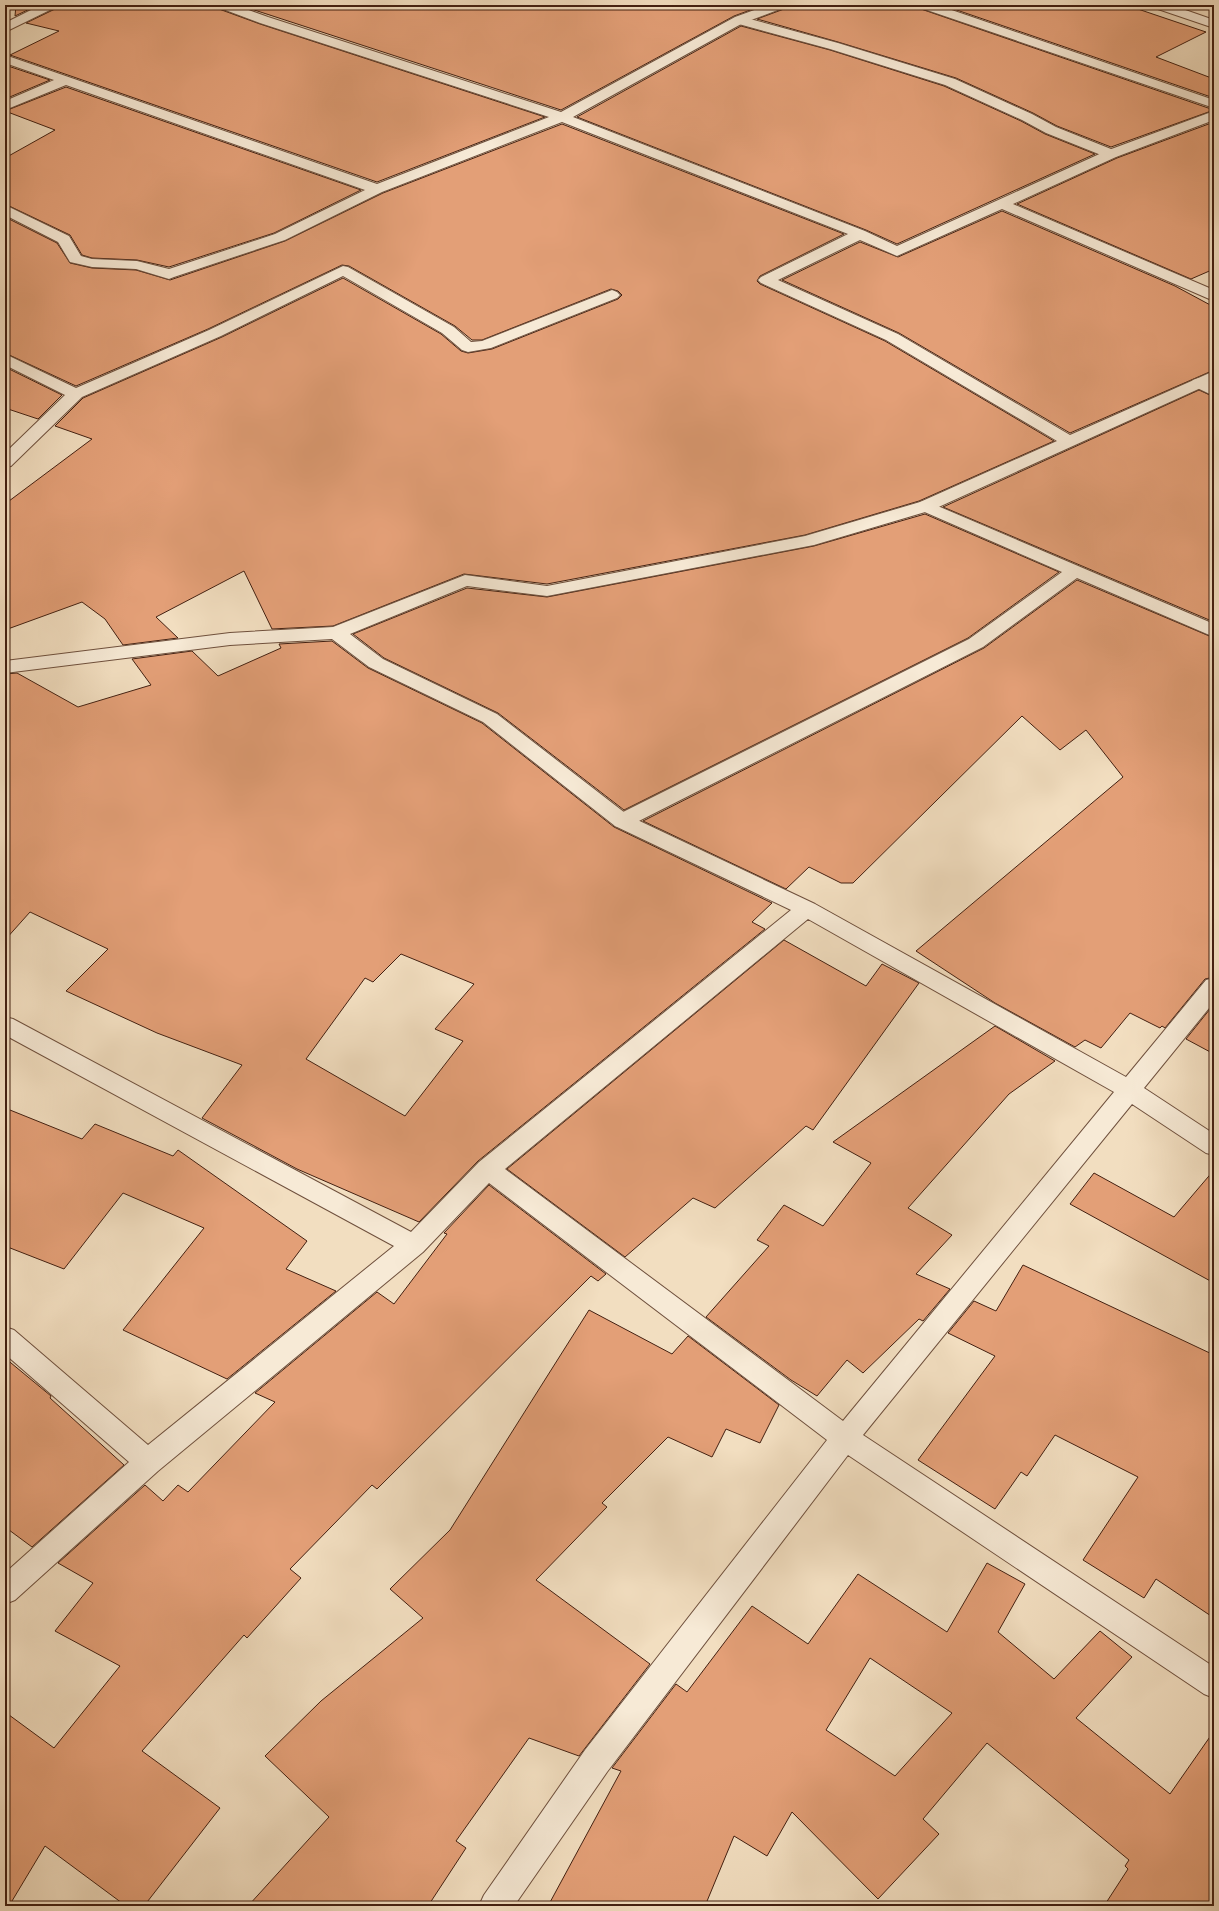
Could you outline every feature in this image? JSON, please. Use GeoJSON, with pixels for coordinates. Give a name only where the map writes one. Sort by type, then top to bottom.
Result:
{"type":"FeatureCollection","features":[{"type":"Feature","properties":{"kind":"street"},"geometry":{"type":"LineString","coordinates":[[5,28],[50,5]]}},
{"type":"Feature","properties":{"kind":"street"},"geometry":{"type":"LineString","coordinates":[[224,5],[264,20],[562,117],[860,234],[897,252],[1111,154],[1214,115]]}},
{"type":"Feature","properties":{"kind":"street"},"geometry":{"type":"LineString","coordinates":[[5,209],[64,239],[75,259],[92,263],[137,265],[169,274],[280,237],[376,190],[562,117],[739,20],[779,5]]}},
{"type":"Feature","properties":{"kind":"street"},"geometry":{"type":"LineString","coordinates":[[925,5],[1214,104]]}},
{"type":"Feature","properties":{"kind":"street"},"geometry":{"type":"LineString","coordinates":[[1159,5],[1214,24]]}},
{"type":"Feature","properties":{"kind":"street"},"geometry":{"type":"LineString","coordinates":[[739,20],[834,46],[950,82],[1028,117],[1051,130],[1111,154]]}},
{"type":"Feature","properties":{"kind":"street"},"geometry":{"type":"LineString","coordinates":[[5,59],[376,190]]}},
{"type":"Feature","properties":{"kind":"street"},"geometry":{"type":"LineString","coordinates":[[5,106],[64,81]]}},
{"type":"Feature","properties":{"kind":"street"},"geometry":{"type":"LineString","coordinates":[[1001,204],[1214,296]]}},
{"type":"Feature","properties":{"kind":"street"},"geometry":{"type":"LineString","coordinates":[[860,234],[766,280],[892,337],[1069,441]]}},
{"type":"Feature","properties":{"kind":"street"},"geometry":{"type":"LineString","coordinates":[[5,462],[76,394],[215,333],[343,270],[448,330],[468,347],[485,345],[612,295]]}},
{"type":"Feature","properties":{"kind":"street"},"geometry":{"type":"LineString","coordinates":[[5,359],[76,394]]}},
{"type":"Feature","properties":{"kind":"street"},"geometry":{"type":"LineString","coordinates":[[5,667],[230,639],[336,633],[466,580],[547,592],[808,541],[926,506],[1069,441],[1209,383]]}},
{"type":"Feature","properties":{"kind":"street"},"geometry":{"type":"LineString","coordinates":[[926,506],[1214,631]]}},
{"type":"Feature","properties":{"kind":"street"},"geometry":{"type":"LineString","coordinates":[[622,821],[976,643],[1075,571]]}},
{"type":"Feature","properties":{"kind":"street"},"geometry":{"type":"LineString","coordinates":[[336,633],[376,663],[490,718],[622,821],[807,909],[1129,1090],[1214,1146]]}},
{"type":"Feature","properties":{"kind":"street"},"geometry":{"type":"LineString","coordinates":[[5,1591],[148,1462],[414,1245],[488,1169],[807,909]]}},
{"type":"Feature","properties":{"kind":"street"},"geometry":{"type":"LineString","coordinates":[[495,1906],[596,1761],[845,1438],[1214,986]]}},
{"type":"Feature","properties":{"kind":"street"},"geometry":{"type":"LineString","coordinates":[[5,1025],[414,1245]]}},
{"type":"Feature","properties":{"kind":"street"},"geometry":{"type":"LineString","coordinates":[[488,1169],[845,1438],[1214,1684]]}},
{"type":"Feature","properties":{"kind":"street"},"geometry":{"type":"LineString","coordinates":[[5,1338],[148,1462]]}},
{"type":"Feature","properties":{"kind":"building"},"geometry":{"type":"Polygon","coordinates":[[[16,5],[38,5],[15,16],[16,5]]]}},
{"type":"Feature","properties":{"kind":"building"},"geometry":{"type":"Polygon","coordinates":[[[57,5],[217,5],[219,9],[260,24],[545,117],[377,182],[10,55],[59,31],[26,23],[55,9],[57,5]]]}},
{"type":"Feature","properties":{"kind":"building"},"geometry":{"type":"Polygon","coordinates":[[[239,5],[764,5],[734,16],[561,110],[239,5]]]}},
{"type":"Feature","properties":{"kind":"building"},"geometry":{"type":"Polygon","coordinates":[[[786,5],[918,5],[921,9],[1214,110],[1111,147],[1057,126],[1033,113],[956,78],[757,19],[784,9],[786,5]]]}},
{"type":"Feature","properties":{"kind":"building"},"geometry":{"type":"Polygon","coordinates":[[[942,5],[1126,5],[1206,32],[1156,57],[1214,79],[1214,98],[942,5]]]}},
{"type":"Feature","properties":{"kind":"building"},"geometry":{"type":"Polygon","coordinates":[[[741,26],[830,50],[944,86],[1021,121],[1045,134],[1095,154],[897,244],[866,230],[577,117],[741,26]]]}},
{"type":"Feature","properties":{"kind":"building"},"geometry":{"type":"Polygon","coordinates":[[[5,65],[50,80],[5,99],[5,65]]]}},
{"type":"Feature","properties":{"kind":"building"},"geometry":{"type":"Polygon","coordinates":[[[66,87],[361,190],[274,233],[169,267],[137,260],[92,258],[82,255],[70,235],[5,204],[5,158],[55,130],[5,111],[66,87]]]}},
{"type":"Feature","properties":{"kind":"building"},"geometry":{"type":"Polygon","coordinates":[[[1214,122],[1214,269],[1191,279],[1017,204],[1117,158],[1214,122]]]}},
{"type":"Feature","properties":{"kind":"building"},"geometry":{"type":"Polygon","coordinates":[[[562,124],[844,234],[760,276],[757,281],[760,284],[885,341],[1054,441],[919,501],[805,535],[547,584],[464,574],[333,626],[272,629],[244,571],[156,617],[178,638],[123,645],[105,619],[82,602],[5,630],[5,504],[92,439],[55,426],[83,398],[222,337],[343,278],[441,334],[461,351],[468,353],[492,349],[618,299],[622,295],[618,291],[611,289],[482,340],[472,340],[455,326],[349,266],[342,265],[208,329],[76,386],[5,353],[5,217],[57,243],[70,263],[92,268],[136,270],[170,280],[285,241],[383,193],[562,124]]]}},
{"type":"Feature","properties":{"kind":"building"},"geometry":{"type":"Polygon","coordinates":[[[1002,211],[1175,286],[1214,307],[1214,370],[1070,433],[899,333],[782,280],[860,242],[898,257],[1002,211]]]}},
{"type":"Feature","properties":{"kind":"building"},"geometry":{"type":"Polygon","coordinates":[[[5,367],[62,395],[38,419],[5,408],[5,367]]]}},
{"type":"Feature","properties":{"kind":"building"},"geometry":{"type":"Polygon","coordinates":[[[1199,390],[1214,397],[1214,622],[943,507],[1199,390]]]}},
{"type":"Feature","properties":{"kind":"building"},"geometry":{"type":"Polygon","coordinates":[[[925,514],[1059,572],[968,638],[624,810],[498,713],[384,658],[353,634],[467,588],[547,597],[814,546],[925,514]]]}},
{"type":"Feature","properties":{"kind":"building"},"geometry":{"type":"Polygon","coordinates":[[[1077,580],[1214,638],[1214,977],[1205,979],[1165,1028],[1162,1026],[1160,1028],[1130,1013],[1101,1048],[1085,1040],[1075,1047],[995,1003],[916,951],[1123,777],[1086,730],[1060,750],[1022,716],[853,883],[841,883],[809,867],[786,889],[643,821],[984,648],[1077,580]]]}},
{"type":"Feature","properties":{"kind":"building"},"geometry":{"type":"Polygon","coordinates":[[[332,641],[368,668],[482,723],[614,827],[772,903],[752,922],[765,929],[478,1161],[419,1222],[297,1169],[202,1118],[242,1065],[157,1033],[66,991],[108,949],[30,912],[5,940],[5,674],[17,673],[78,707],[151,685],[132,659],[192,651],[218,676],[281,648],[279,644],[332,641]],[[401,954],[373,982],[365,978],[306,1059],[405,1116],[463,1041],[435,1029],[474,984],[401,954]]]}},
{"type":"Feature","properties":{"kind":"building"},"geometry":{"type":"Polygon","coordinates":[[[784,940],[866,986],[882,964],[919,983],[813,1130],[806,1126],[715,1208],[693,1198],[625,1257],[507,1169],[784,940]]]}},
{"type":"Feature","properties":{"kind":"building"},"geometry":{"type":"Polygon","coordinates":[[[1214,1004],[1214,1054],[1186,1039],[1214,1004]]]}},
{"type":"Feature","properties":{"kind":"building"},"geometry":{"type":"Polygon","coordinates":[[[995,1026],[1055,1061],[1009,1094],[908,1208],[952,1235],[916,1274],[950,1289],[923,1321],[919,1319],[863,1373],[847,1360],[817,1396],[791,1380],[706,1317],[769,1246],[757,1240],[784,1205],[823,1226],[871,1163],[833,1142],[995,1026]]]}},
{"type":"Feature","properties":{"kind":"building"},"geometry":{"type":"Polygon","coordinates":[[[5,1108],[82,1139],[95,1124],[173,1156],[178,1150],[307,1241],[286,1269],[336,1291],[227,1379],[123,1330],[204,1228],[123,1193],[64,1269],[5,1246],[5,1108]]]}},
{"type":"Feature","properties":{"kind":"building"},"geometry":{"type":"Polygon","coordinates":[[[1214,1170],[1214,1283],[1070,1204],[1094,1173],[1174,1217],[1214,1170]]]}},
{"type":"Feature","properties":{"kind":"building"},"geometry":{"type":"Polygon","coordinates":[[[489,1185],[606,1274],[598,1281],[591,1276],[377,1489],[372,1485],[290,1569],[301,1578],[247,1638],[244,1635],[142,1751],[220,1808],[144,1906],[126,1906],[45,1846],[9,1906],[5,1906],[5,1712],[54,1748],[120,1666],[55,1631],[93,1583],[58,1563],[145,1485],[163,1501],[178,1485],[188,1492],[275,1402],[255,1393],[377,1292],[394,1304],[447,1234],[444,1233],[489,1185]]]}},
{"type":"Feature","properties":{"kind":"building"},"geometry":{"type":"Polygon","coordinates":[[[1023,1265],[1214,1355],[1214,1618],[1156,1579],[1144,1598],[1083,1560],[1138,1477],[1055,1435],[1027,1476],[1021,1472],[995,1509],[918,1460],[995,1356],[948,1333],[974,1301],[996,1311],[1023,1265]]]}},
{"type":"Feature","properties":{"kind":"building"},"geometry":{"type":"Polygon","coordinates":[[[589,1310],[672,1354],[688,1336],[779,1405],[760,1443],[726,1429],[712,1457],[668,1437],[602,1503],[607,1507],[536,1580],[650,1664],[579,1756],[529,1738],[456,1841],[466,1848],[428,1906],[248,1906],[329,1817],[265,1756],[321,1701],[423,1618],[390,1589],[450,1530],[589,1310]]]}},
{"type":"Feature","properties":{"kind":"building"},"geometry":{"type":"Polygon","coordinates":[[[5,1358],[51,1396],[50,1398],[124,1465],[32,1547],[5,1527],[5,1358]]]}},
{"type":"Feature","properties":{"kind":"building"},"geometry":{"type":"Polygon","coordinates":[[[987,1563],[1025,1584],[998,1632],[1054,1679],[1100,1631],[1132,1657],[1076,1718],[1170,1794],[1214,1731],[1214,1906],[1104,1906],[1128,1869],[1125,1866],[1129,1860],[987,1743],[923,1819],[939,1834],[878,1899],[792,1812],[767,1856],[734,1836],[705,1906],[548,1906],[621,1771],[612,1768],[676,1684],[687,1692],[752,1606],[808,1644],[858,1574],[947,1632],[987,1563]],[[870,1658],[826,1730],[895,1776],[952,1713],[870,1658]]]}}]}
